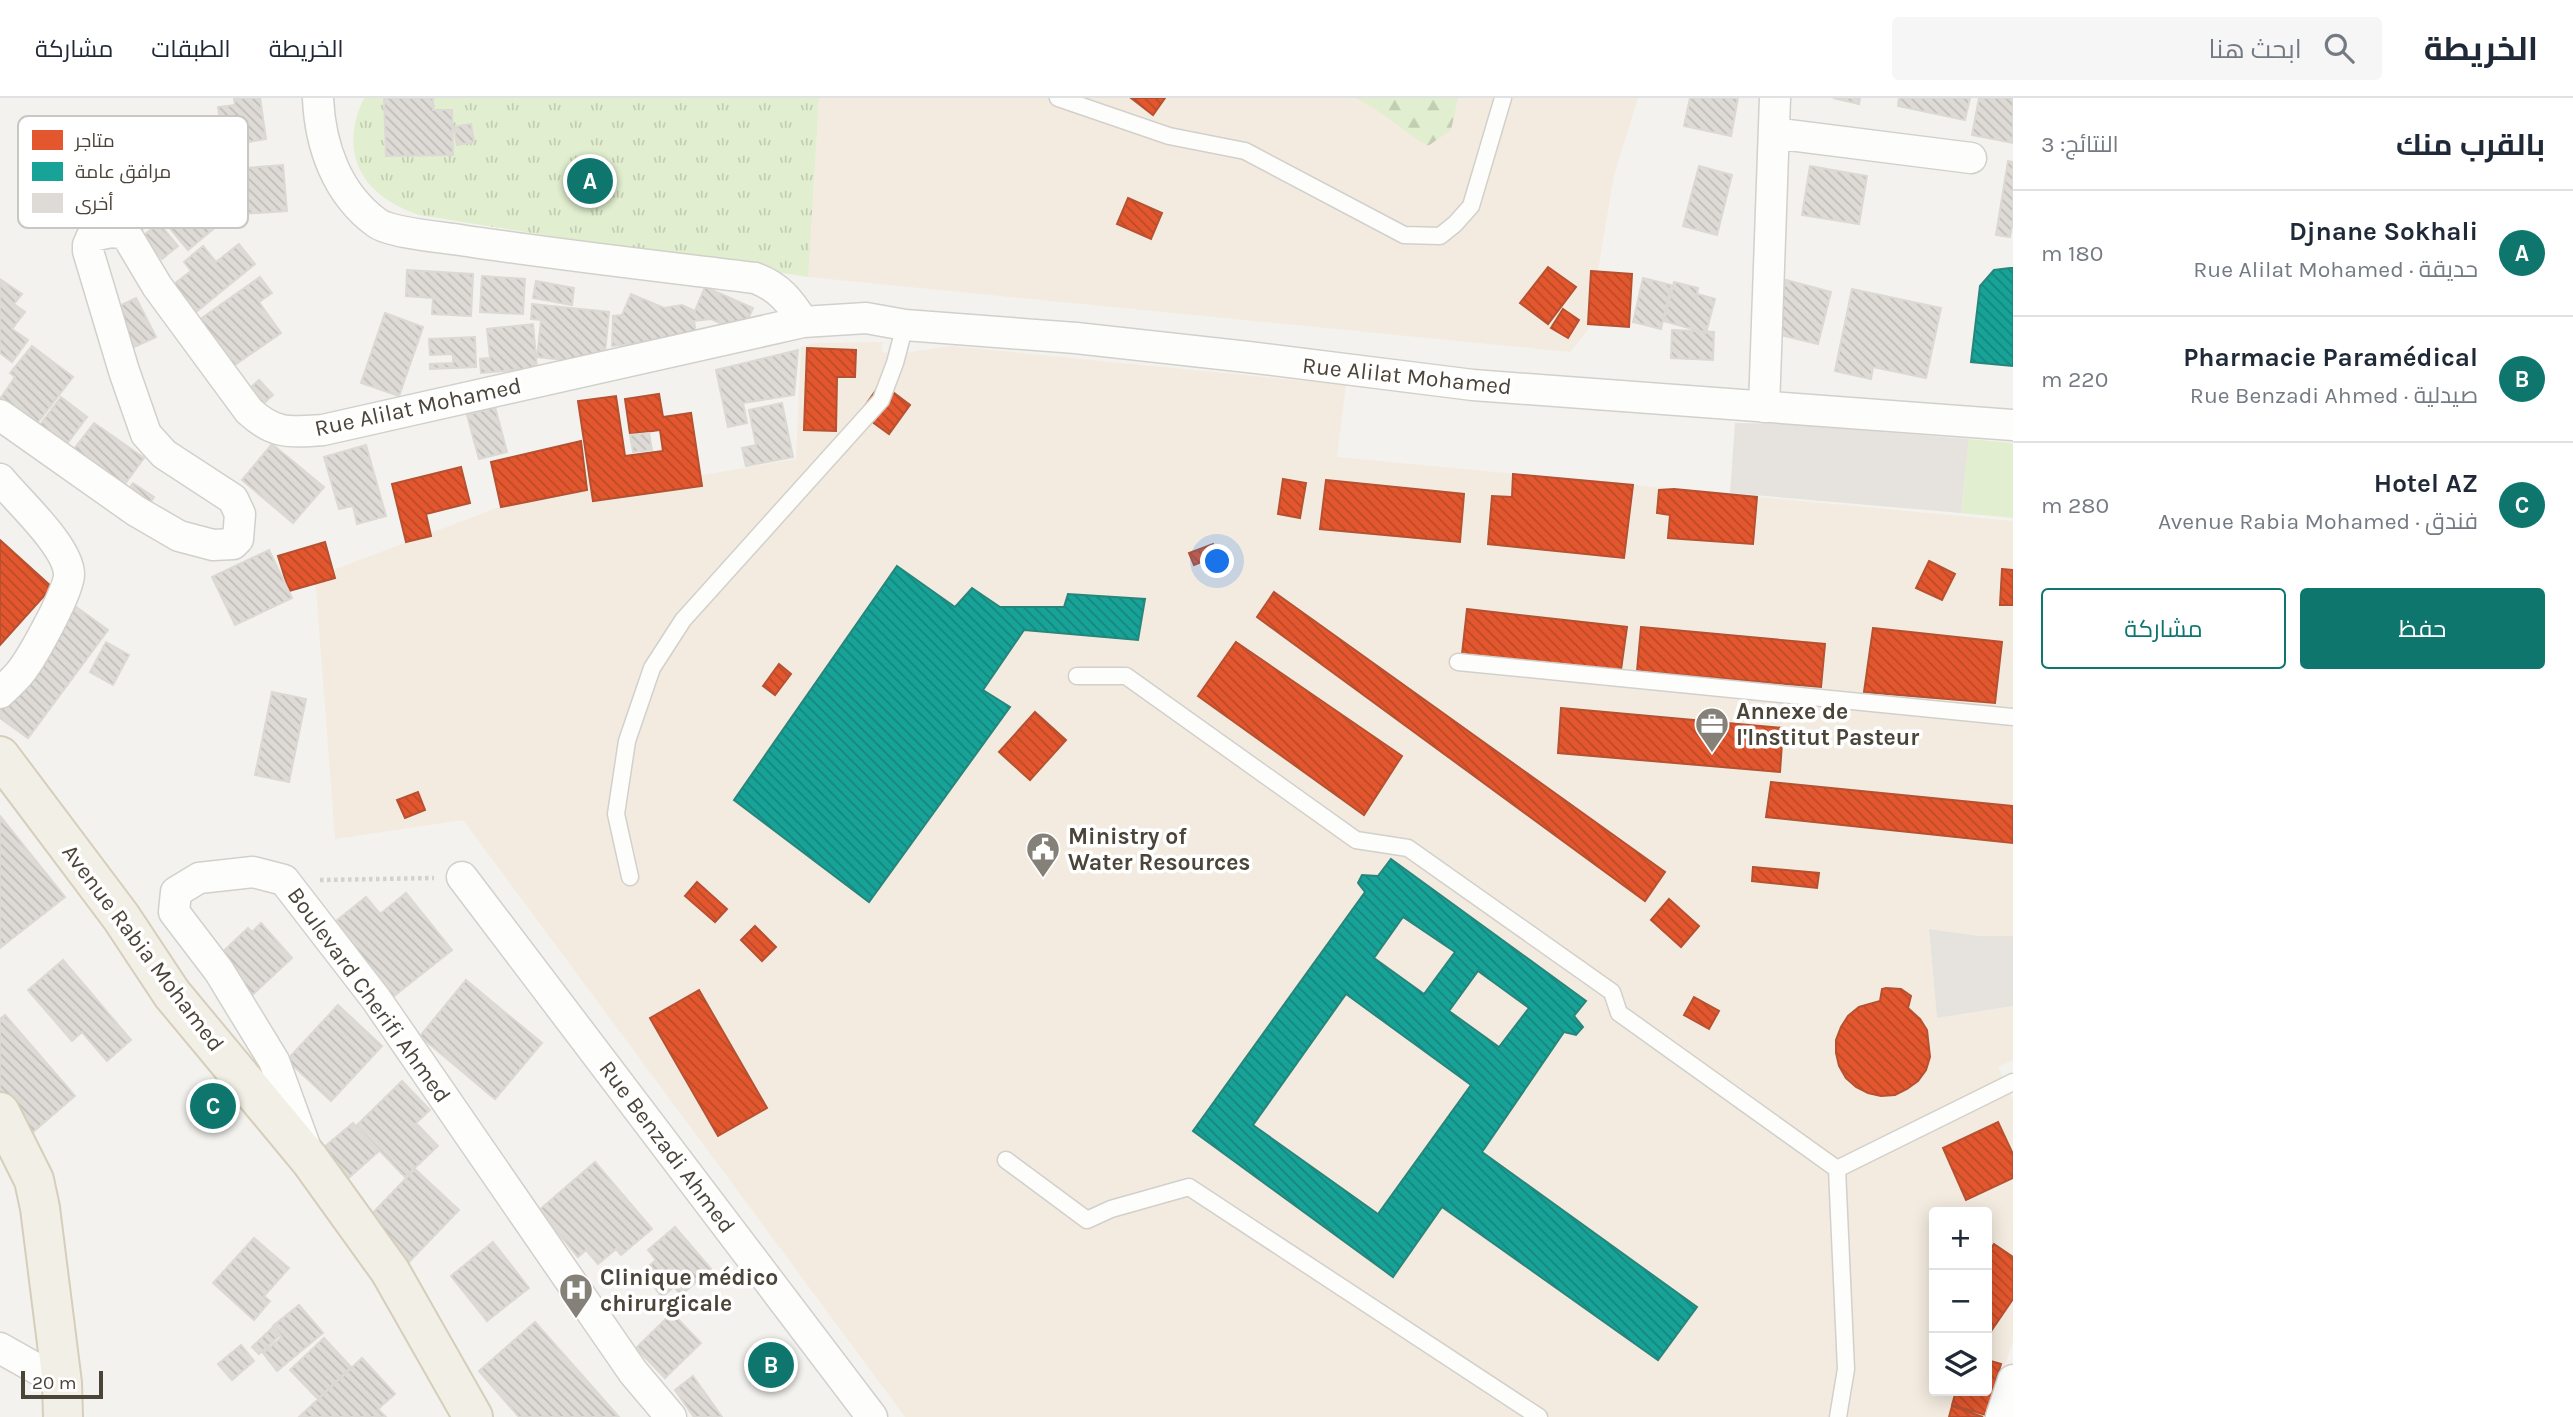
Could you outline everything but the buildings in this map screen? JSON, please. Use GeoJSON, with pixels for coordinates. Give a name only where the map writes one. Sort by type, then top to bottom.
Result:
{"type":"FeatureCollection","features":[{"type":"Feature","properties":{"kind":"main road","name":"Avenue Rabia Mohamed"},"geometry":{"type":"LineString","coordinates":[[7,778],[121,917],[172,993],[310,1160],[390,1271],[473,1417]]}},
{"type":"Feature","properties":{"kind":"main road"},"geometry":{"type":"LineString","coordinates":[[0,1112],[34,1180],[40,1208],[63,1400]]}},
{"type":"Feature","properties":{"kind":"street"},"geometry":{"type":"LineString","coordinates":[[1764,407],[1775,98]]}},
{"type":"Feature","properties":{"kind":"street"},"geometry":{"type":"LineString","coordinates":[[321,102],[327,148],[339,183],[360,209],[380,225],[515,249],[755,278],[777,289],[789,300],[803,322]]}},
{"type":"Feature","properties":{"kind":"street"},"geometry":{"type":"LineString","coordinates":[[1774,133],[1971,158]]}},
{"type":"Feature","properties":{"kind":"street","name":"Rue Alilat Mohamed"},"geometry":{"type":"LineString","coordinates":[[0,415],[136,511],[179,536],[213,545],[233,544],[238,539],[240,514],[233,499],[164,454],[146,434],[88,251],[92,236],[111,232],[121,233],[129,239],[157,286],[249,411],[262,423],[284,432],[323,430],[803,322],[866,318],[905,325],[1076,338],[1473,385],[2013,425]]}},
{"type":"Feature","properties":{"kind":"street"},"geometry":{"type":"LineString","coordinates":[[0,479],[54,540],[69,573],[67,587],[46,629],[20,673],[0,693]]}},
{"type":"Feature","properties":{"kind":"street","name":"Boulevard Cherifi Ahmed"},"geometry":{"type":"LineString","coordinates":[[310,1160],[274,1061],[219,971],[174,912],[177,892],[199,877],[253,872],[285,880],[376,999],[633,1372],[671,1417]]}},
{"type":"Feature","properties":{"kind":"street","name":"Rue Benzadi Ahmed"},"geometry":{"type":"LineString","coordinates":[[462,877],[872,1417]]}},
{"type":"Feature","properties":{"kind":"street"},"geometry":{"type":"LineString","coordinates":[[0,1348],[63,1400]]}},
{"type":"Feature","properties":{"kind":"street"},"geometry":{"type":"LineString","coordinates":[[2001,1417],[2013,1380]]}},
{"type":"Feature","properties":{"kind":"lane"},"geometry":{"type":"LineString","coordinates":[[1058,98],[1169,136],[1245,151],[1404,235],[1440,236],[1471,206],[1503,98]]}},
{"type":"Feature","properties":{"kind":"lane"},"geometry":{"type":"LineString","coordinates":[[631,877],[616,814],[627,741],[652,668],[682,620],[881,400],[905,325]]}},
{"type":"Feature","properties":{"kind":"lane"},"geometry":{"type":"LineString","coordinates":[[1458,662],[2013,718]]}},
{"type":"Feature","properties":{"kind":"lane"},"geometry":{"type":"LineString","coordinates":[[1077,676],[1126,676],[1356,840],[1408,848],[1612,992],[1619,1013],[1837,1169]]}},
{"type":"Feature","properties":{"kind":"lane"},"geometry":{"type":"LineString","coordinates":[[1837,1169],[2013,1082]]}},
{"type":"Feature","properties":{"kind":"lane"},"geometry":{"type":"LineString","coordinates":[[1006,1160],[1087,1220],[1111,1209],[1189,1187],[1539,1417]]}},
{"type":"Feature","properties":{"kind":"lane"},"geometry":{"type":"LineString","coordinates":[[1837,1169],[1846,1369],[1838,1417]]}},
{"type":"Feature","properties":{"kind":"path"},"geometry":{"type":"LineString","coordinates":[[285,880],[462,877]]}},
{"type":"Feature","properties":{"kind":"shaded area"},"geometry":{"type":"Polygon","coordinates":[[[819,98],[1638,98],[1614,175],[1588,330],[1570,352],[808,277],[819,98]]]}},
{"type":"Feature","properties":{"kind":"shaded area","name":"Ministry of Water Resources"},"geometry":{"type":"Polygon","coordinates":[[[883,342],[882,352],[897,354],[951,346],[1346,385],[1337,457],[2013,521],[2013,936],[1980,936],[1929,929],[1937,1018],[2013,1006],[2013,1060],[1998,1067],[2013,1099],[2013,1341],[1988,1417],[905,1417],[463,820],[335,839],[315,577],[604,467],[610,491],[796,459],[801,347],[816,343],[883,342]]]}},
{"type":"Feature","properties":{"kind":"shaded area"},"geometry":{"type":"Polygon","coordinates":[[[1735,423],[1788,424],[1969,439],[1961,513],[1730,493],[1735,423]]]}},
{"type":"Feature","properties":{"kind":"shaded area"},"geometry":{"type":"Polygon","coordinates":[[[1929,929],[1980,936],[2013,936],[2013,1006],[1937,1018],[1929,929]]]}},
{"type":"Feature","properties":{"kind":"green space"},"geometry":{"type":"Polygon","coordinates":[[[364,98],[819,98],[808,277],[419,215],[399,207],[370,185],[360,171],[353,137],[356,118],[364,98]]]}},
{"type":"Feature","properties":{"kind":"green space"},"geometry":{"type":"Polygon","coordinates":[[[1356,98],[1458,98],[1451,130],[1428,146],[1356,98]]]}},
{"type":"Feature","properties":{"kind":"green space"},"geometry":{"type":"Polygon","coordinates":[[[1969,439],[2013,443],[2013,518],[1961,513],[1969,439]]]}},
{"type":"Feature","properties":{"kind":"place","name":"Djnane Sokhali"},"geometry":{"type":"Point","coordinates":[590,181]}},
{"type":"Feature","properties":{"kind":"place","name":"Annexe de l'Institut Pasteur"},"geometry":{"type":"Point","coordinates":[1712,754]}},
{"type":"Feature","properties":{"kind":"place","name":"Ministry of Water Resources"},"geometry":{"type":"Point","coordinates":[1043,879]}},
{"type":"Feature","properties":{"kind":"place","name":"Hotel AZ"},"geometry":{"type":"Point","coordinates":[213,1106]}},
{"type":"Feature","properties":{"kind":"place","name":"Clinique médico chirurgicale"},"geometry":{"type":"Point","coordinates":[576,1320]}},
{"type":"Feature","properties":{"kind":"place","name":"Pharmacie Paramédical"},"geometry":{"type":"Point","coordinates":[771,1365]}}]}
